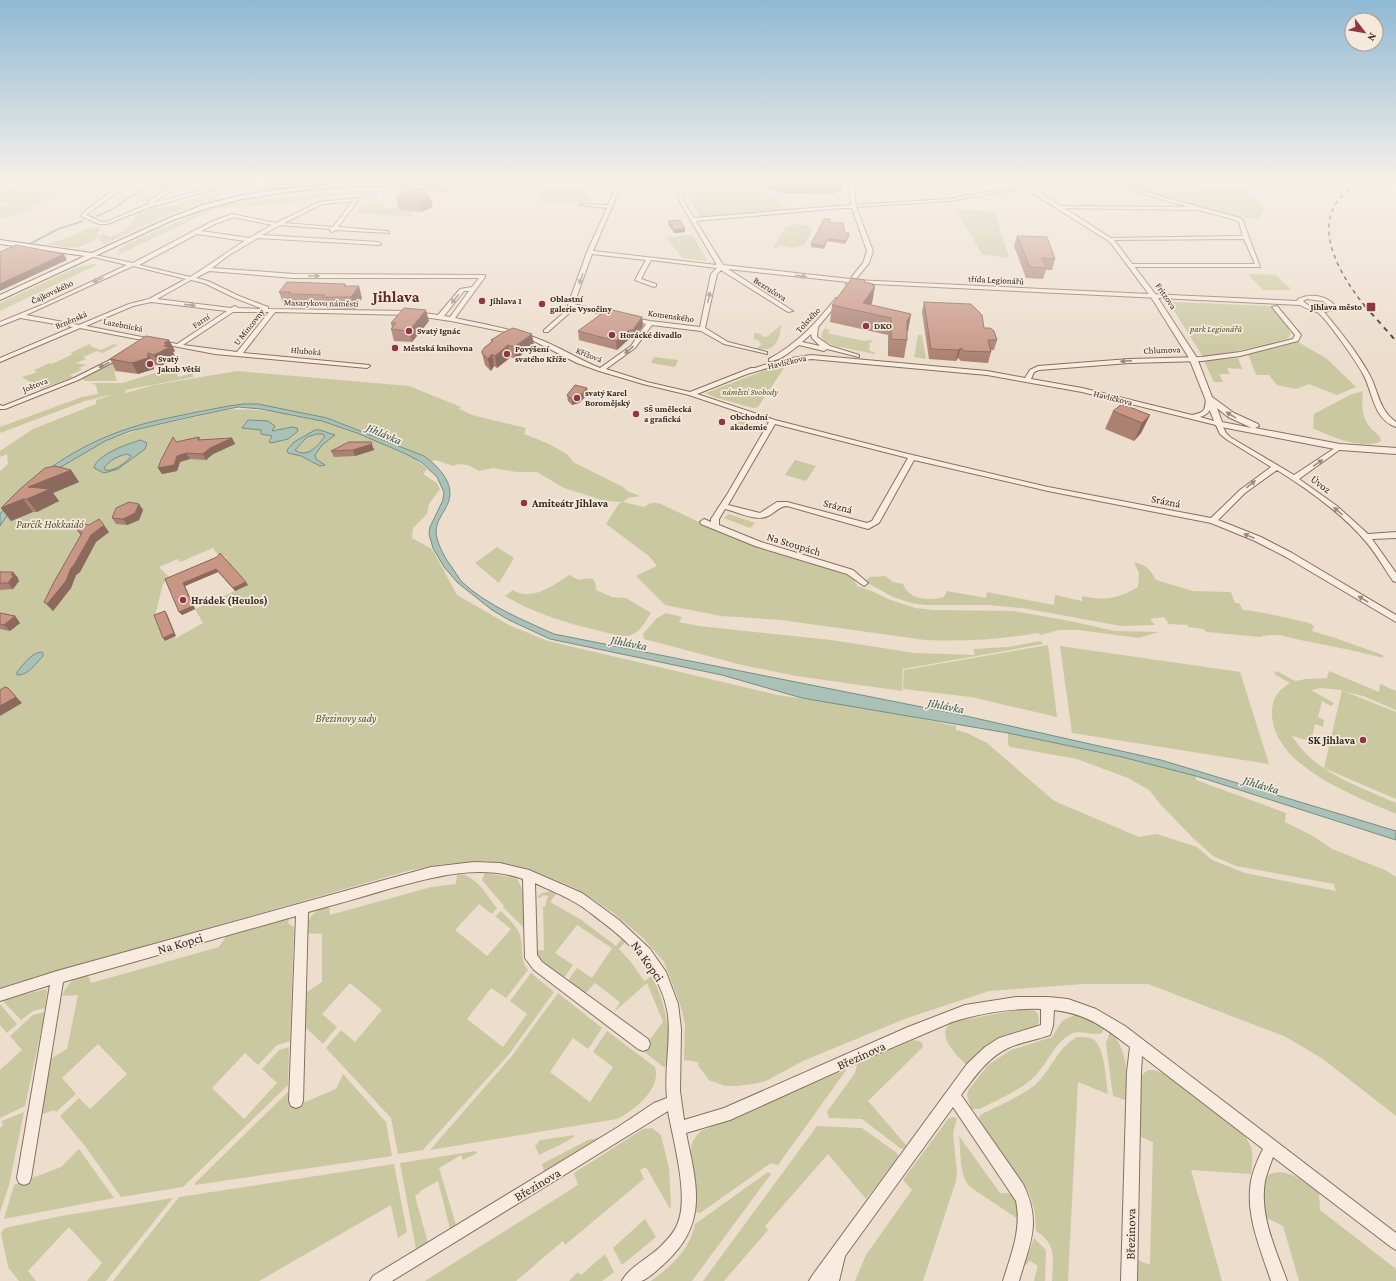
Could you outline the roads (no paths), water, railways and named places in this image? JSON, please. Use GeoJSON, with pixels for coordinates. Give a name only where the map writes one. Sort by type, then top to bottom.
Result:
{"type":"FeatureCollection","features":[{"type":"Feature","properties":{"kind":"main road"},"geometry":{"type":"LineString","coordinates":[[0,298],[124,241]]}},
{"type":"Feature","properties":{"kind":"main road"},"geometry":{"type":"LineString","coordinates":[[2,242],[92,255]]}},
{"type":"Feature","properties":{"kind":"street","name":"Čajkovského"},"geometry":{"type":"LineString","coordinates":[[0,324],[133,265],[179,241]]}},
{"type":"Feature","properties":{"kind":"street"},"geometry":{"type":"LineString","coordinates":[[151,300],[208,269],[211,264],[248,241]]}},
{"type":"Feature","properties":{"kind":"street"},"geometry":{"type":"LineString","coordinates":[[322,241],[378,244]]}},
{"type":"Feature","properties":{"kind":"street"},"geometry":{"type":"LineString","coordinates":[[546,331],[572,308],[571,305],[595,241]]}},
{"type":"Feature","properties":{"kind":"street"},"geometry":{"type":"LineString","coordinates":[[702,329],[714,274],[721,267],[705,241]]}},
{"type":"Feature","properties":{"kind":"street"},"geometry":{"type":"LineString","coordinates":[[844,291],[866,263],[870,251],[866,241]]}},
{"type":"Feature","properties":{"kind":"street","name":"Fritzova"},"geometry":{"type":"LineString","coordinates":[[1110,241],[1132,266],[1154,296],[1193,358],[1219,424]]}},
{"type":"Feature","properties":{"kind":"street"},"geometry":{"type":"LineString","coordinates":[[1132,266],[1258,267],[1248,241]]}},
{"type":"Feature","properties":{"kind":"street","name":"třída Legionářů"},"geometry":{"type":"LineString","coordinates":[[590,252],[852,281],[1301,303]]}},
{"type":"Feature","properties":{"kind":"street","name":"Masarykovo náměstí"},"geometry":{"type":"LineString","coordinates":[[92,255],[193,278],[206,282],[246,301],[274,310]]}},
{"type":"Feature","properties":{"kind":"street"},"geometry":{"type":"LineString","coordinates":[[649,259],[638,280],[654,286]]}},
{"type":"Feature","properties":{"kind":"street","name":"Bezručova"},"geometry":{"type":"LineString","coordinates":[[721,267],[790,311]]}},
{"type":"Feature","properties":{"kind":"street"},"geometry":{"type":"LineString","coordinates":[[208,269],[275,275],[388,277],[483,276],[451,319]]}},
{"type":"Feature","properties":{"kind":"street"},"geometry":{"type":"LineString","coordinates":[[440,317],[462,290],[473,290]]}},
{"type":"Feature","properties":{"kind":"street","name":"Tolstého"},"geometry":{"type":"LineString","coordinates":[[748,372],[802,344],[840,296]]}},
{"type":"Feature","properties":{"kind":"street"},"geometry":{"type":"LineString","coordinates":[[1306,297],[1321,299],[1332,305],[1332,309],[1322,311],[1309,308],[1301,303],[1300,300],[1306,297]]}},
{"type":"Feature","properties":{"kind":"street","name":"Masarykovo náměstí"},"geometry":{"type":"LineString","coordinates":[[151,300],[233,310],[410,313],[460,321]]}},
{"type":"Feature","properties":{"kind":"street","name":"Brněnská"},"geometry":{"type":"LineString","coordinates":[[0,360],[130,305],[151,300]]}},
{"type":"Feature","properties":{"kind":"street"},"geometry":{"type":"LineString","coordinates":[[233,310],[246,301]]}},
{"type":"Feature","properties":{"kind":"street","name":"Komenského"},"geometry":{"type":"LineString","coordinates":[[571,305],[650,322],[702,329],[726,343],[765,354]]}},
{"type":"Feature","properties":{"kind":"street","name":"Chlumova"},"geometry":{"type":"LineString","coordinates":[[1027,380],[1032,371],[1038,368],[1129,361],[1193,358],[1202,359],[1240,354],[1296,340],[1298,335],[1275,307]]}},
{"type":"Feature","properties":{"kind":"street","name":"Farní"},"geometry":{"type":"LineString","coordinates":[[178,346],[233,310]]}},
{"type":"Feature","properties":{"kind":"street","name":"U Mincovny"},"geometry":{"type":"LineString","coordinates":[[241,354],[274,310]]}},
{"type":"Feature","properties":{"kind":"street"},"geometry":{"type":"LineString","coordinates":[[1322,311],[1366,374],[1377,407],[1389,421],[1396,425]]}},
{"type":"Feature","properties":{"kind":"street","name":"Lazebnická"},"geometry":{"type":"LineString","coordinates":[[20,316],[178,346]]}},
{"type":"Feature","properties":{"kind":"street","name":"Křížová"},"geometry":{"type":"LineString","coordinates":[[460,321],[534,339],[575,360],[601,370],[691,394]]}},
{"type":"Feature","properties":{"kind":"street"},"geometry":{"type":"LineString","coordinates":[[601,370],[633,347],[650,322]]}},
{"type":"Feature","properties":{"kind":"street","name":"Havlíčkova"},"geometry":{"type":"LineString","coordinates":[[815,327],[814,337],[819,344],[854,358]]}},
{"type":"Feature","properties":{"kind":"street"},"geometry":{"type":"LineString","coordinates":[[139,347],[151,340]]}},
{"type":"Feature","properties":{"kind":"street","name":"Havlíčkova"},"geometry":{"type":"LineString","coordinates":[[802,344],[818,351],[878,362],[987,373],[1027,380],[1110,397],[1219,424],[1396,458]]}},
{"type":"Feature","properties":{"kind":"street","name":"Hluboká"},"geometry":{"type":"LineString","coordinates":[[178,346],[215,352],[367,366]]}},
{"type":"Feature","properties":{"kind":"street","name":"Joštova"},"geometry":{"type":"LineString","coordinates":[[0,407],[3,408],[76,379],[127,353]]}},
{"type":"Feature","properties":{"kind":"street","name":"Havlíčkova"},"geometry":{"type":"LineString","coordinates":[[748,372],[780,362],[803,358],[854,358]]}},
{"type":"Feature","properties":{"kind":"street"},"geometry":{"type":"LineString","coordinates":[[691,394],[748,372]]}},
{"type":"Feature","properties":{"kind":"street"},"geometry":{"type":"LineString","coordinates":[[691,394],[773,421]]}},
{"type":"Feature","properties":{"kind":"street"},"geometry":{"type":"LineString","coordinates":[[1189,417],[1204,414],[1208,409],[1209,398]]}},
{"type":"Feature","properties":{"kind":"street"},"geometry":{"type":"LineString","coordinates":[[1209,398],[1223,409],[1248,424],[1308,440]]}},
{"type":"Feature","properties":{"kind":"street","name":"Srázná"},"geometry":{"type":"LineString","coordinates":[[773,421],[912,457],[1048,489],[1213,521],[1258,539],[1289,555],[1396,619]]}},
{"type":"Feature","properties":{"kind":"street","name":"Na Stoupách"},"geometry":{"type":"LineString","coordinates":[[773,421],[715,522],[758,544],[850,572],[864,583]]}},
{"type":"Feature","properties":{"kind":"street","name":"Úvoz"},"geometry":{"type":"LineString","coordinates":[[1219,424],[1223,434],[1228,438],[1295,478],[1330,504],[1367,538],[1396,579]]}},
{"type":"Feature","properties":{"kind":"street"},"geometry":{"type":"LineString","coordinates":[[1295,478],[1343,447]]}},
{"type":"Feature","properties":{"kind":"street","name":"Havlíčkova"},"geometry":{"type":"LineString","coordinates":[[1343,447],[1396,451]]}},
{"type":"Feature","properties":{"kind":"street","name":"Srázná"},"geometry":{"type":"LineString","coordinates":[[724,506],[760,516],[766,514],[780,504],[787,504],[868,526],[872,525],[875,523],[912,457]]}},
{"type":"Feature","properties":{"kind":"street"},"geometry":{"type":"LineString","coordinates":[[1213,521],[1237,495],[1276,467]]}},
{"type":"Feature","properties":{"kind":"street"},"geometry":{"type":"LineString","coordinates":[[1367,538],[1396,535]]}},
{"type":"Feature","properties":{"kind":"street","name":"Na Kopci"},"geometry":{"type":"LineString","coordinates":[[0,995],[57,977],[431,872],[459,868],[500,868],[530,875],[582,900],[624,930],[641,947],[653,964],[666,988],[675,1018],[675,1044],[672,1079],[673,1102]]}},
{"type":"Feature","properties":{"kind":"street"},"geometry":{"type":"LineString","coordinates":[[530,875],[531,958],[538,966],[643,1044]]}},
{"type":"Feature","properties":{"kind":"street"},"geometry":{"type":"LineString","coordinates":[[296,1101],[302,908]]}},
{"type":"Feature","properties":{"kind":"street"},"geometry":{"type":"LineString","coordinates":[[24,1178],[56,997],[57,977]]}},
{"type":"Feature","properties":{"kind":"street","name":"Březinova"},"geometry":{"type":"LineString","coordinates":[[678,1128],[725,1115],[849,1059],[953,1015],[979,1009],[1020,1003],[1048,1003],[1073,1007],[1091,1013],[1100,1018],[1137,1044],[1396,1242]]}},
{"type":"Feature","properties":{"kind":"street"},"geometry":{"type":"LineString","coordinates":[[817,1281],[972,1069],[990,1052],[1004,1044],[1045,1030],[1047,1026],[1048,1003]]}},
{"type":"Feature","properties":{"kind":"street","name":"Březinova"},"geometry":{"type":"LineString","coordinates":[[1129,1281],[1134,1072],[1137,1044]]}},
{"type":"Feature","properties":{"kind":"street"},"geometry":{"type":"LineString","coordinates":[[953,1095],[1018,1189],[1025,1202],[1027,1210],[1026,1223],[1011,1281]]}},
{"type":"Feature","properties":{"kind":"street"},"geometry":{"type":"LineString","coordinates":[[630,1281],[675,1242],[685,1226],[687,1179],[673,1102]]}},
{"type":"Feature","properties":{"kind":"street","name":"Březinova"},"geometry":{"type":"LineString","coordinates":[[378,1281],[623,1132],[659,1108],[673,1102]]}},
{"type":"Feature","properties":{"kind":"street"},"geometry":{"type":"LineString","coordinates":[[1271,1146],[1260,1173],[1257,1199],[1259,1217],[1279,1281]]}},
{"type":"Feature","properties":{"kind":"street"},"geometry":{"type":"LineString","coordinates":[[831,1281],[838,1253]]}},
{"type":"Feature","properties":{"kind":"waterway"},"geometry":{"type":"LineString","coordinates":[[26,246],[36,241]]}},
{"type":"Feature","properties":{"kind":"railway"},"geometry":{"type":"LineString","coordinates":[[1330,241],[1340,269],[1356,295],[1365,306]]}},
{"type":"Feature","properties":{"kind":"railway"},"geometry":{"type":"LineString","coordinates":[[1364,305],[1396,341]]}},
{"type":"Feature","properties":{"kind":"place","name":"Jihlava 1"},"geometry":{"type":"Point","coordinates":[482,301]}},
{"type":"Feature","properties":{"kind":"place","name":"Oblastní galerie Vysočiny"},"geometry":{"type":"Point","coordinates":[542,304]}},
{"type":"Feature","properties":{"kind":"place","name":"Jihlava město"},"geometry":{"type":"Point","coordinates":[1371,307]}},
{"type":"Feature","properties":{"kind":"place","name":"DKO"},"geometry":{"type":"Point","coordinates":[866,326]}},
{"type":"Feature","properties":{"kind":"place","name":"Svatý Ignác"},"geometry":{"type":"Point","coordinates":[409,331]}},
{"type":"Feature","properties":{"kind":"place","name":"Horácké divadlo"},"geometry":{"type":"Point","coordinates":[612,335]}},
{"type":"Feature","properties":{"kind":"place","name":"Městská knihovna"},"geometry":{"type":"Point","coordinates":[395,348]}},
{"type":"Feature","properties":{"kind":"place","name":"Povýšení svatého Kříže"},"geometry":{"type":"Point","coordinates":[507,354]}},
{"type":"Feature","properties":{"kind":"place","name":"Svatý Jakub Větší"},"geometry":{"type":"Point","coordinates":[150,364]}},
{"type":"Feature","properties":{"kind":"place","name":"svatý Karel Boromějský"},"geometry":{"type":"Point","coordinates":[577,398]}},
{"type":"Feature","properties":{"kind":"place","name":"SŠ umělecká a grafická"},"geometry":{"type":"Point","coordinates":[636,414]}},
{"type":"Feature","properties":{"kind":"place","name":"Obchodní akademie"},"geometry":{"type":"Point","coordinates":[722,422]}},
{"type":"Feature","properties":{"kind":"place","name":"Amiteátr Jihlava"},"geometry":{"type":"Point","coordinates":[524,503]}},
{"type":"Feature","properties":{"kind":"place","name":"Hrádek (Heulos)"},"geometry":{"type":"Point","coordinates":[183,600]}},
{"type":"Feature","properties":{"kind":"place","name":"SK Jihlava"},"geometry":{"type":"Point","coordinates":[1363,740]}},
{"type":"Feature","properties":{"kind":"district","name":"Jihlava"},"geometry":{"type":"Point","coordinates":[396,296]}},
{"type":"Feature","properties":{"kind":"park label","name":"park Legionářů"},"geometry":{"type":"Point","coordinates":[1216,329]}},
{"type":"Feature","properties":{"kind":"park label","name":"náměstí Svobody"},"geometry":{"type":"Point","coordinates":[750,392]}},
{"type":"Feature","properties":{"kind":"park label","name":"Parčík Hokkaidó"},"geometry":{"type":"Point","coordinates":[50,524]}},
{"type":"Feature","properties":{"kind":"park label","name":"Březinovy sady"},"geometry":{"type":"Point","coordinates":[346,718]}},
{"type":"Feature","properties":{"kind":"water label","name":"Jihlávka"},"geometry":{"type":"Point","coordinates":[384,434]}},
{"type":"Feature","properties":{"kind":"water label","name":"Jihlávka"},"geometry":{"type":"Point","coordinates":[629,643]}},
{"type":"Feature","properties":{"kind":"water label","name":"Jihlávka"},"geometry":{"type":"Point","coordinates":[946,706]}},
{"type":"Feature","properties":{"kind":"water label","name":"Jihlávka"},"geometry":{"type":"Point","coordinates":[1261,785]}}]}
